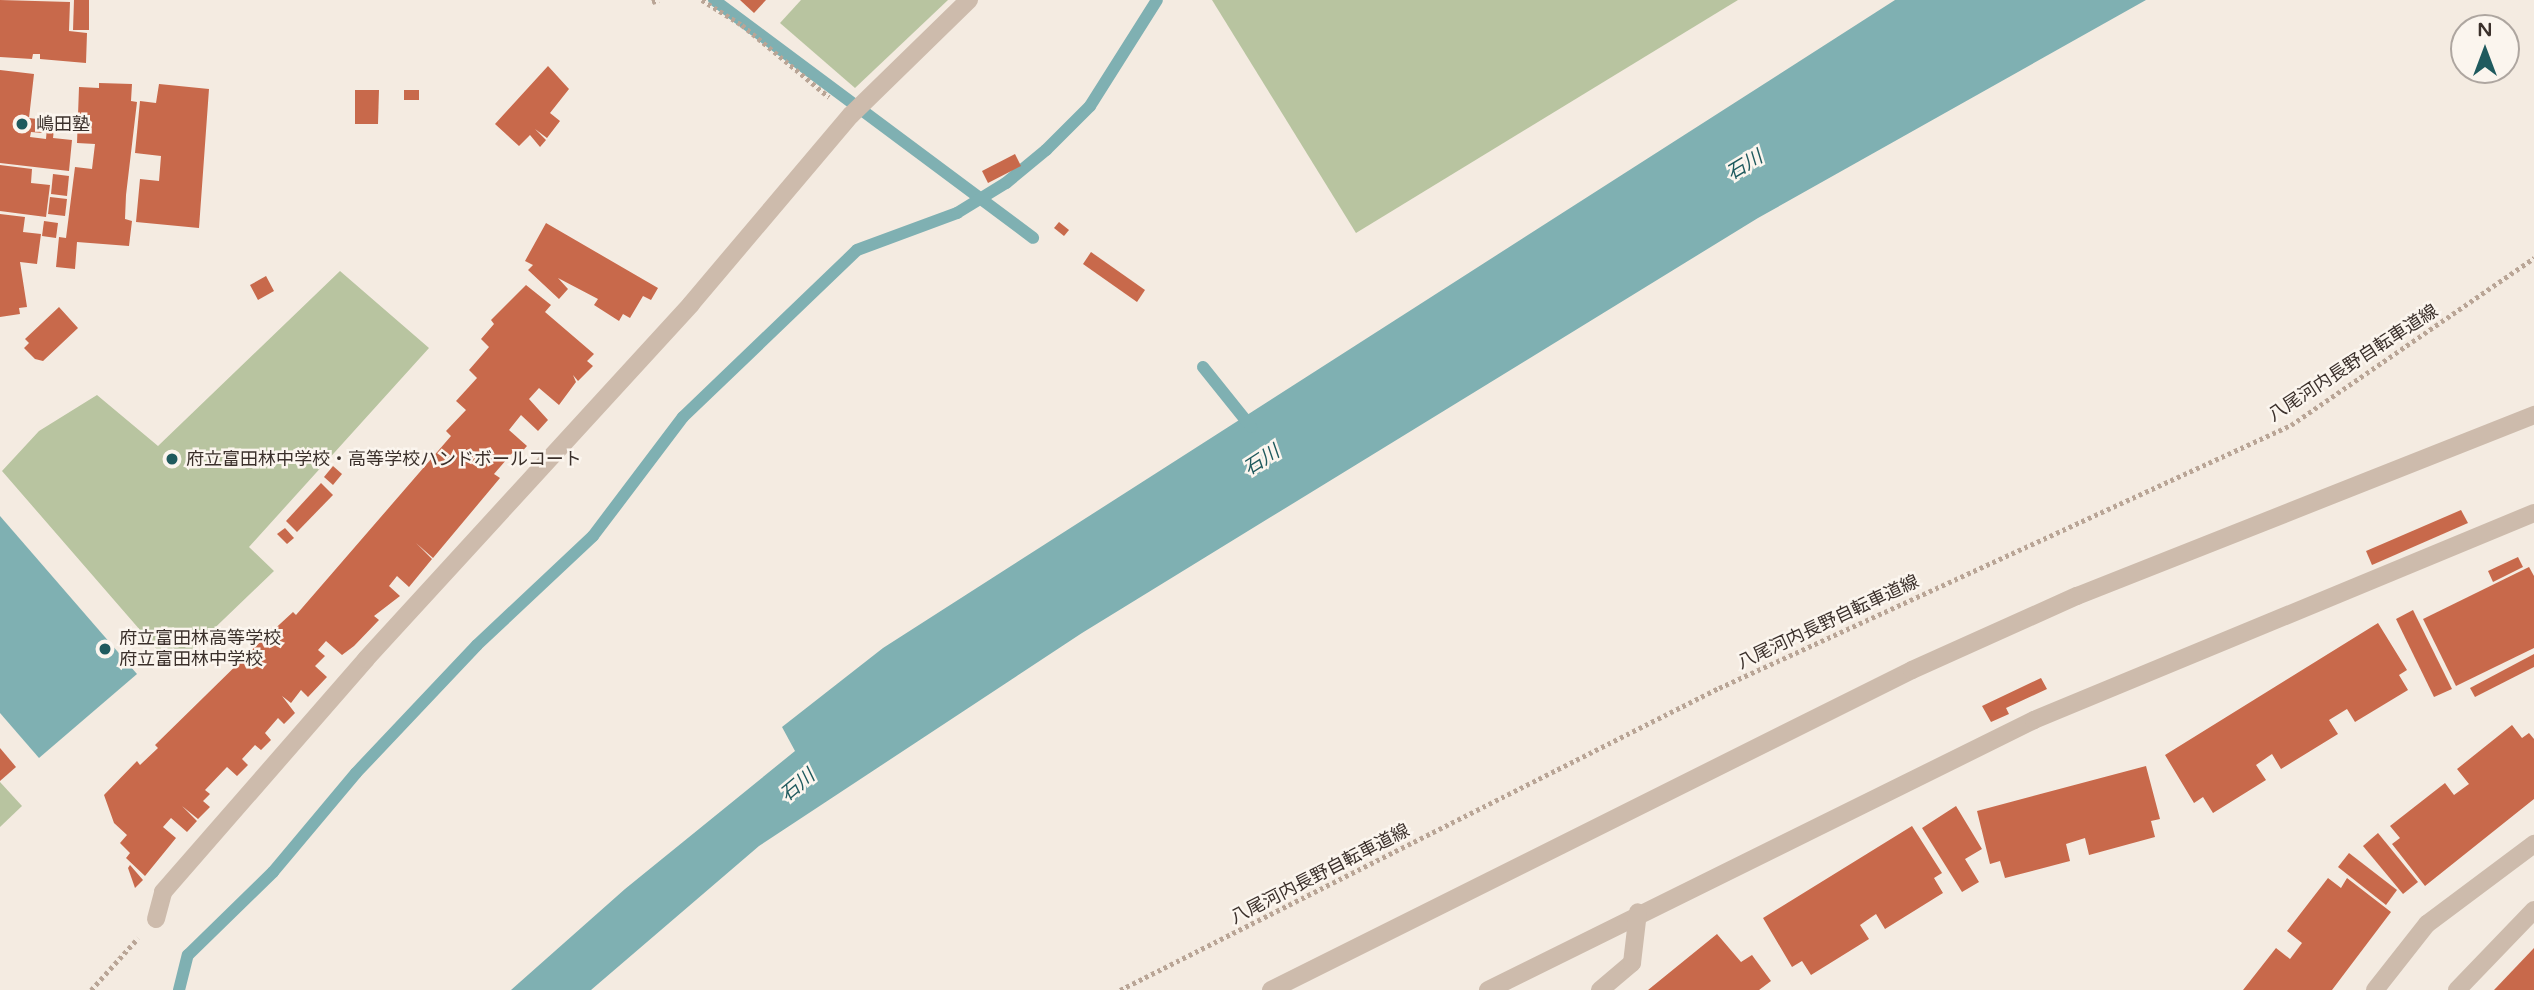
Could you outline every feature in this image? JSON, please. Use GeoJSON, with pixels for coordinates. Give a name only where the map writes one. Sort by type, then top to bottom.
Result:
{"type":"FeatureCollection","features":[{"type":"Feature","properties":{"kind":"street"},"geometry":{"type":"LineString","coordinates":[[156,919],[163,892],[422,597],[691,304],[850,115],[969,0]]}},
{"type":"Feature","properties":{"kind":"street"},"geometry":{"type":"LineString","coordinates":[[1271,990],[1693,776],[1925,664],[2077,596],[2534,415]]}},
{"type":"Feature","properties":{"kind":"street"},"geometry":{"type":"LineString","coordinates":[[1488,990],[1638,912],[2034,720],[2534,513]]}},
{"type":"Feature","properties":{"kind":"street"},"geometry":{"type":"LineString","coordinates":[[2375,990],[2427,924],[2534,844]]}},
{"type":"Feature","properties":{"kind":"street"},"geometry":{"type":"LineString","coordinates":[[2457,990],[2534,910]]}},
{"type":"Feature","properties":{"kind":"street"},"geometry":{"type":"LineString","coordinates":[[1600,990],[1632,963],[1638,912]]}},
{"type":"Feature","properties":{"kind":"path"},"geometry":{"type":"LineString","coordinates":[[652,0],[659,0]]}},
{"type":"Feature","properties":{"kind":"path"},"geometry":{"type":"LineString","coordinates":[[702,0],[742,25],[850,115]]}},
{"type":"Feature","properties":{"kind":"path","name":"八尾河内長野自転車道線"},"geometry":{"type":"LineString","coordinates":[[1120,990],[1719,688],[2291,425],[2534,258]]}},
{"type":"Feature","properties":{"kind":"path"},"geometry":{"type":"LineString","coordinates":[[91,990],[156,919]]}},
{"type":"Feature","properties":{"kind":"green space"},"geometry":{"type":"Polygon","coordinates":[[[801,0],[948,0],[855,88],[780,23],[801,0]]]}},
{"type":"Feature","properties":{"kind":"green space"},"geometry":{"type":"Polygon","coordinates":[[[1212,0],[1738,0],[1356,233],[1212,0]]]}},
{"type":"Feature","properties":{"kind":"green space","name":"府立富田林中学校・高等学校ハンドボールコート"},"geometry":{"type":"Polygon","coordinates":[[[340,271],[429,348],[249,547],[274,571],[173,668],[2,471],[39,431],[97,395],[158,446],[340,271]]]}},
{"type":"Feature","properties":{"kind":"green space"},"geometry":{"type":"Polygon","coordinates":[[[0,782],[22,806],[0,827],[0,782]]]}},
{"type":"Feature","properties":{"kind":"water","name":"石川"},"geometry":{"type":"Polygon","coordinates":[[[1895,0],[2146,0],[1758,218],[1082,633],[759,846],[591,990],[511,990],[625,889],[795,751],[782,727],[883,648],[1895,0]]]}},
{"type":"Feature","properties":{"kind":"water"},"geometry":{"type":"Polygon","coordinates":[[[0,516],[137,674],[39,758],[0,713],[0,516]]]}},
{"type":"Feature","properties":{"kind":"building"},"geometry":{"type":"Polygon","coordinates":[[[0,0],[70,2],[69,31],[87,33],[86,63],[40,59],[40,54],[33,54],[32,59],[0,57],[0,0]]]}},
{"type":"Feature","properties":{"kind":"building"},"geometry":{"type":"Polygon","coordinates":[[[74,0],[89,0],[89,30],[73,30],[74,0]]]}},
{"type":"Feature","properties":{"kind":"building"},"geometry":{"type":"Polygon","coordinates":[[[740,0],[766,0],[754,13],[740,0]]]}},
{"type":"Feature","properties":{"kind":"building"},"geometry":{"type":"Polygon","coordinates":[[[548,66],[569,89],[550,113],[560,121],[547,138],[535,129],[546,140],[540,147],[530,135],[519,146],[495,124],[548,66]]]}},
{"type":"Feature","properties":{"kind":"building","name":"嶋田塾"},"geometry":{"type":"Polygon","coordinates":[[[0,70],[34,74],[29,118],[45,120],[43,133],[31,132],[30,137],[46,139],[47,127],[54,129],[53,138],[72,140],[69,171],[0,163],[0,70]]]}},
{"type":"Feature","properties":{"kind":"building"},"geometry":{"type":"Polygon","coordinates":[[[99,83],[132,84],[131,101],[137,102],[126,195],[125,219],[132,221],[129,246],[77,242],[75,269],[56,267],[59,237],[66,238],[75,167],[92,169],[95,144],[77,143],[79,87],[99,88],[99,83]]]}},
{"type":"Feature","properties":{"kind":"building"},"geometry":{"type":"Polygon","coordinates":[[[159,84],[209,89],[199,228],[136,222],[140,179],[159,181],[161,156],[135,153],[140,101],[156,103],[159,84]]]}},
{"type":"Feature","properties":{"kind":"building"},"geometry":{"type":"Polygon","coordinates":[[[355,90],[379,90],[378,124],[355,124],[355,90]]]}},
{"type":"Feature","properties":{"kind":"building"},"geometry":{"type":"Polygon","coordinates":[[[404,90],[419,90],[419,100],[404,100],[404,90]]]}},
{"type":"Feature","properties":{"kind":"building"},"geometry":{"type":"Polygon","coordinates":[[[1015,154],[1021,166],[988,183],[982,171],[1015,154]]]}},
{"type":"Feature","properties":{"kind":"building"},"geometry":{"type":"Polygon","coordinates":[[[0,165],[32,169],[31,183],[50,185],[46,217],[0,211],[0,165]]]}},
{"type":"Feature","properties":{"kind":"building"},"geometry":{"type":"Polygon","coordinates":[[[53,174],[69,176],[67,196],[51,194],[53,174]]]}},
{"type":"Feature","properties":{"kind":"building"},"geometry":{"type":"Polygon","coordinates":[[[50,197],[67,199],[65,216],[48,214],[50,197]]]}},
{"type":"Feature","properties":{"kind":"building"},"geometry":{"type":"Polygon","coordinates":[[[0,214],[25,217],[23,232],[41,234],[37,264],[20,262],[27,307],[19,308],[20,314],[0,317],[0,214]]]}},
{"type":"Feature","properties":{"kind":"building"},"geometry":{"type":"Polygon","coordinates":[[[44,221],[58,223],[56,238],[42,236],[44,221]]]}},
{"type":"Feature","properties":{"kind":"building"},"geometry":{"type":"Polygon","coordinates":[[[1059,222],[1069,230],[1064,236],[1054,228],[1059,222]]]}},
{"type":"Feature","properties":{"kind":"building"},"geometry":{"type":"Polygon","coordinates":[[[546,223],[658,288],[651,300],[643,296],[630,318],[623,314],[619,321],[594,305],[598,299],[558,278],[568,289],[559,299],[528,270],[533,265],[525,261],[546,223]]]}},
{"type":"Feature","properties":{"kind":"building"},"geometry":{"type":"Polygon","coordinates":[[[1091,252],[1145,290],[1137,302],[1083,264],[1091,252]]]}},
{"type":"Feature","properties":{"kind":"building"},"geometry":{"type":"Polygon","coordinates":[[[266,276],[274,291],[258,300],[250,285],[266,276]]]}},
{"type":"Feature","properties":{"kind":"building"},"geometry":{"type":"Polygon","coordinates":[[[526,285],[551,305],[545,312],[594,354],[587,361],[593,366],[578,381],[573,375],[576,382],[559,405],[539,388],[529,399],[548,420],[538,431],[521,415],[509,430],[527,446],[518,456],[513,452],[494,474],[500,478],[433,558],[416,543],[432,559],[409,587],[397,576],[389,586],[400,596],[374,616],[379,620],[354,646],[342,655],[326,641],[318,650],[325,656],[315,666],[327,677],[308,697],[301,690],[291,703],[282,696],[295,713],[284,724],[278,718],[265,733],[271,740],[261,750],[255,745],[242,759],[248,765],[237,776],[227,767],[205,790],[210,794],[203,801],[210,807],[198,819],[182,806],[197,821],[187,832],[171,818],[163,827],[176,838],[145,876],[126,858],[130,853],[120,843],[127,835],[114,823],[104,795],[137,761],[140,765],[158,748],[155,745],[255,647],[293,612],[296,615],[451,436],[446,431],[466,410],[456,401],[477,378],[469,370],[489,347],[481,339],[494,324],[491,320],[526,285]]]}},
{"type":"Feature","properties":{"kind":"building"},"geometry":{"type":"Polygon","coordinates":[[[59,307],[78,328],[43,361],[35,359],[24,348],[29,343],[25,339],[59,307]]]}},
{"type":"Feature","properties":{"kind":"building"},"geometry":{"type":"Polygon","coordinates":[[[333,466],[342,474],[333,485],[324,477],[333,466]]]}},
{"type":"Feature","properties":{"kind":"building"},"geometry":{"type":"Polygon","coordinates":[[[321,483],[333,495],[297,532],[286,521],[321,483]]]}},
{"type":"Feature","properties":{"kind":"building"},"geometry":{"type":"Polygon","coordinates":[[[2461,510],[2468,523],[2372,565],[2366,551],[2461,510]]]}},
{"type":"Feature","properties":{"kind":"building"},"geometry":{"type":"Polygon","coordinates":[[[285,528],[294,538],[287,544],[277,534],[285,528]]]}},
{"type":"Feature","properties":{"kind":"building"},"geometry":{"type":"Polygon","coordinates":[[[2518,557],[2523,567],[2493,582],[2488,571],[2518,557]]]}},
{"type":"Feature","properties":{"kind":"building"},"geometry":{"type":"Polygon","coordinates":[[[2529,567],[2534,576],[2534,648],[2456,686],[2423,619],[2529,567]]]}},
{"type":"Feature","properties":{"kind":"building"},"geometry":{"type":"Polygon","coordinates":[[[2413,610],[2452,689],[2434,697],[2396,619],[2413,610]]]}},
{"type":"Feature","properties":{"kind":"building"},"geometry":{"type":"Polygon","coordinates":[[[2378,623],[2407,670],[2399,675],[2408,690],[2355,722],[2347,709],[2329,720],[2338,734],[2281,769],[2272,754],[2256,765],[2266,780],[2213,813],[2203,797],[2194,803],[2165,755],[2378,623]]]}},
{"type":"Feature","properties":{"kind":"building"},"geometry":{"type":"Polygon","coordinates":[[[2534,654],[2534,667],[2475,697],[2470,688],[2534,654]]]}},
{"type":"Feature","properties":{"kind":"building"},"geometry":{"type":"Polygon","coordinates":[[[2041,678],[2047,689],[2006,708],[2009,714],[1991,722],[1982,706],[2041,678]]]}},
{"type":"Feature","properties":{"kind":"building"},"geometry":{"type":"Polygon","coordinates":[[[2512,725],[2522,738],[2529,733],[2534,739],[2534,799],[2425,886],[2392,844],[2400,838],[2390,826],[2445,783],[2454,795],[2469,784],[2457,769],[2512,725]]]}},
{"type":"Feature","properties":{"kind":"building"},"geometry":{"type":"Polygon","coordinates":[[[0,748],[16,767],[0,781],[0,748]]]}},
{"type":"Feature","properties":{"kind":"building"},"geometry":{"type":"Polygon","coordinates":[[[2146,766],[2160,819],[2151,821],[2155,837],[2089,855],[2085,838],[2066,844],[2070,861],[2005,878],[2000,861],[1990,864],[1977,811],[2146,766]]]}},
{"type":"Feature","properties":{"kind":"building"},"geometry":{"type":"Polygon","coordinates":[[[1956,806],[1982,849],[1965,859],[1979,882],[1962,892],[1922,828],[1956,806]]]}},
{"type":"Feature","properties":{"kind":"building"},"geometry":{"type":"Polygon","coordinates":[[[1912,826],[1942,873],[1934,878],[1943,893],[1885,929],[1876,914],[1860,925],[1869,939],[1811,975],[1802,961],[1792,967],[1763,918],[1912,826]]]}},
{"type":"Feature","properties":{"kind":"building"},"geometry":{"type":"Polygon","coordinates":[[[2378,833],[2418,882],[2403,894],[2363,846],[2378,833]]]}},
{"type":"Feature","properties":{"kind":"building"},"geometry":{"type":"Polygon","coordinates":[[[2349,853],[2397,890],[2386,905],[2338,867],[2349,853]]]}},
{"type":"Feature","properties":{"kind":"building"},"geometry":{"type":"Polygon","coordinates":[[[130,865],[143,880],[135,888],[128,868],[130,865]]]}},
{"type":"Feature","properties":{"kind":"building"},"geometry":{"type":"Polygon","coordinates":[[[2328,878],[2341,888],[2347,878],[2391,912],[2332,990],[2243,990],[2276,948],[2290,959],[2302,943],[2287,931],[2328,878]]]}},
{"type":"Feature","properties":{"kind":"building"},"geometry":{"type":"Polygon","coordinates":[[[1717,934],[1741,962],[1752,955],[1771,981],[1759,990],[1648,990],[1717,934]]]}},
{"type":"Feature","properties":{"kind":"building"},"geometry":{"type":"Polygon","coordinates":[[[2534,948],[2534,990],[2494,990],[2534,948]]]}},
{"type":"Feature","properties":{"kind":"waterway"},"geometry":{"type":"LineString","coordinates":[[714,0],[1033,238]]}},
{"type":"Feature","properties":{"kind":"waterway"},"geometry":{"type":"LineString","coordinates":[[179,990],[188,955],[273,872],[356,773],[477,645],[593,536],[683,417],[857,250],[957,213],[1006,183],[1046,150],[1090,106],[1157,0]]}},
{"type":"Feature","properties":{"kind":"waterway"},"geometry":{"type":"LineString","coordinates":[[1203,367],[1251,427]]}},
{"type":"Feature","properties":{"kind":"place","name":"嶋田塾"},"geometry":{"type":"Point","coordinates":[22,124]}},
{"type":"Feature","properties":{"kind":"place","name":"府立富田林中学校・高等学校ハンドボールコート"},"geometry":{"type":"Point","coordinates":[172,459]}},
{"type":"Feature","properties":{"kind":"place","name":"府立富田林高等学校 府立富田林中学校"},"geometry":{"type":"Point","coordinates":[105,649]}}]}
